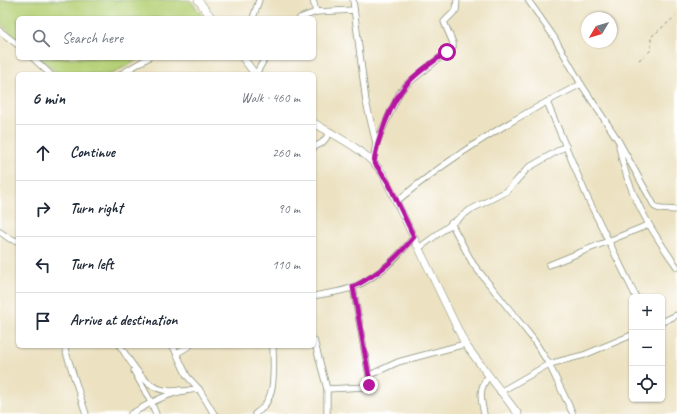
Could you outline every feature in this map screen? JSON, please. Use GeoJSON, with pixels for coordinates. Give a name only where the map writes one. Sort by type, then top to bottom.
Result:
{"type":"FeatureCollection","features":[{"type":"Feature","properties":{"kind":"street"},"geometry":{"type":"LineString","coordinates":[[198,0],[210,16]]}},
{"type":"Feature","properties":{"kind":"street"},"geometry":{"type":"LineString","coordinates":[[254,16],[259,0]]}},
{"type":"Feature","properties":{"kind":"street"},"geometry":{"type":"LineString","coordinates":[[313,0],[316,12]]}},
{"type":"Feature","properties":{"kind":"street"},"geometry":{"type":"LineString","coordinates":[[353,0],[366,102],[376,143],[374,162]]}},
{"type":"Feature","properties":{"kind":"street"},"geometry":{"type":"LineString","coordinates":[[376,143],[406,84],[453,47],[453,43],[444,22],[456,10],[457,0]]}},
{"type":"Feature","properties":{"kind":"street"},"geometry":{"type":"LineString","coordinates":[[528,0],[554,36],[581,84],[618,140],[655,207],[660,209],[677,210]]}},
{"type":"Feature","properties":{"kind":"street"},"geometry":{"type":"LineString","coordinates":[[305,16],[316,12],[354,10]]}},
{"type":"Feature","properties":{"kind":"street"},"geometry":{"type":"LineString","coordinates":[[0,31],[16,43]]}},
{"type":"Feature","properties":{"kind":"street"},"geometry":{"type":"LineString","coordinates":[[35,60],[48,72]]}},
{"type":"Feature","properties":{"kind":"street"},"geometry":{"type":"LineString","coordinates":[[124,72],[145,60]]}},
{"type":"Feature","properties":{"kind":"street"},"geometry":{"type":"LineString","coordinates":[[244,60],[254,72]]}},
{"type":"Feature","properties":{"kind":"street"},"geometry":{"type":"LineString","coordinates":[[256,72],[264,60]]}},
{"type":"Feature","properties":{"kind":"street"},"geometry":{"type":"LineString","coordinates":[[397,201],[444,164],[472,145],[581,84]]}},
{"type":"Feature","properties":{"kind":"street"},"geometry":{"type":"LineString","coordinates":[[547,102],[588,199],[635,294]]}},
{"type":"Feature","properties":{"kind":"street"},"geometry":{"type":"LineString","coordinates":[[316,124],[359,149],[374,162],[388,182],[465,344],[488,377],[518,414]]}},
{"type":"Feature","properties":{"kind":"street"},"geometry":{"type":"LineString","coordinates":[[316,146],[322,143],[330,132]]}},
{"type":"Feature","properties":{"kind":"street"},"geometry":{"type":"LineString","coordinates":[[618,140],[623,168],[629,186],[648,225],[677,267]]}},
{"type":"Feature","properties":{"kind":"street"},"geometry":{"type":"LineString","coordinates":[[419,248],[470,210],[507,191],[528,168],[566,146]]}},
{"type":"Feature","properties":{"kind":"street"},"geometry":{"type":"LineString","coordinates":[[451,223],[473,264],[533,339],[549,364],[573,414]]}},
{"type":"Feature","properties":{"kind":"street"},"geometry":{"type":"LineString","coordinates":[[549,265],[648,225]]}},
{"type":"Feature","properties":{"kind":"street"},"geometry":{"type":"LineString","coordinates":[[0,232],[16,241]]}},
{"type":"Feature","properties":{"kind":"street"},"geometry":{"type":"LineString","coordinates":[[316,296],[353,287],[384,269],[399,256],[414,237]]}},
{"type":"Feature","properties":{"kind":"street"},"geometry":{"type":"LineString","coordinates":[[327,389],[366,387],[370,382],[370,375],[353,287]]}},
{"type":"Feature","properties":{"kind":"street"},"geometry":{"type":"LineString","coordinates":[[665,321],[677,315]]}},
{"type":"Feature","properties":{"kind":"street"},"geometry":{"type":"LineString","coordinates":[[500,392],[549,364],[584,355],[629,336]]}},
{"type":"Feature","properties":{"kind":"street"},"geometry":{"type":"LineString","coordinates":[[370,375],[410,359],[465,344]]}},
{"type":"Feature","properties":{"kind":"street"},"geometry":{"type":"LineString","coordinates":[[65,348],[86,414]]}},
{"type":"Feature","properties":{"kind":"street"},"geometry":{"type":"LineString","coordinates":[[121,348],[139,374],[155,388],[166,392],[199,390]]}},
{"type":"Feature","properties":{"kind":"street"},"geometry":{"type":"LineString","coordinates":[[121,348],[152,402],[156,414]]}},
{"type":"Feature","properties":{"kind":"street"},"geometry":{"type":"LineString","coordinates":[[174,348],[187,376],[199,390],[214,414]]}},
{"type":"Feature","properties":{"kind":"street"},"geometry":{"type":"LineString","coordinates":[[177,353],[186,348]]}},
{"type":"Feature","properties":{"kind":"street"},"geometry":{"type":"LineString","coordinates":[[255,414],[264,409],[272,391],[273,348]]}},
{"type":"Feature","properties":{"kind":"street"},"geometry":{"type":"LineString","coordinates":[[316,348],[327,389],[327,414]]}},
{"type":"Feature","properties":{"kind":"street"},"geometry":{"type":"LineString","coordinates":[[484,414],[480,393],[483,383],[488,377]]}},
{"type":"Feature","properties":{"kind":"street"},"geometry":{"type":"LineString","coordinates":[[131,414],[152,402],[180,390]]}},
{"type":"Feature","properties":{"kind":"path"},"geometry":{"type":"LineString","coordinates":[[639,60],[651,50],[651,37],[677,14]]}},
{"type":"Feature","properties":{"kind":"green space"},"geometry":{"type":"Polygon","coordinates":[[[0,0],[190,0],[202,16],[16,16],[16,37],[0,23],[0,0]]]}},
{"type":"Feature","properties":{"kind":"green space"},"geometry":{"type":"Polygon","coordinates":[[[42,60],[136,60],[116,72],[56,72],[42,60]]]}},
{"type":"Feature","properties":{"kind":"route"},"geometry":{"type":"LineString","coordinates":[[369,385],[370,382],[367,359],[353,287],[384,269],[399,256],[414,237],[388,182],[374,162],[376,143],[400,92],[406,84],[447,52]]}}]}
